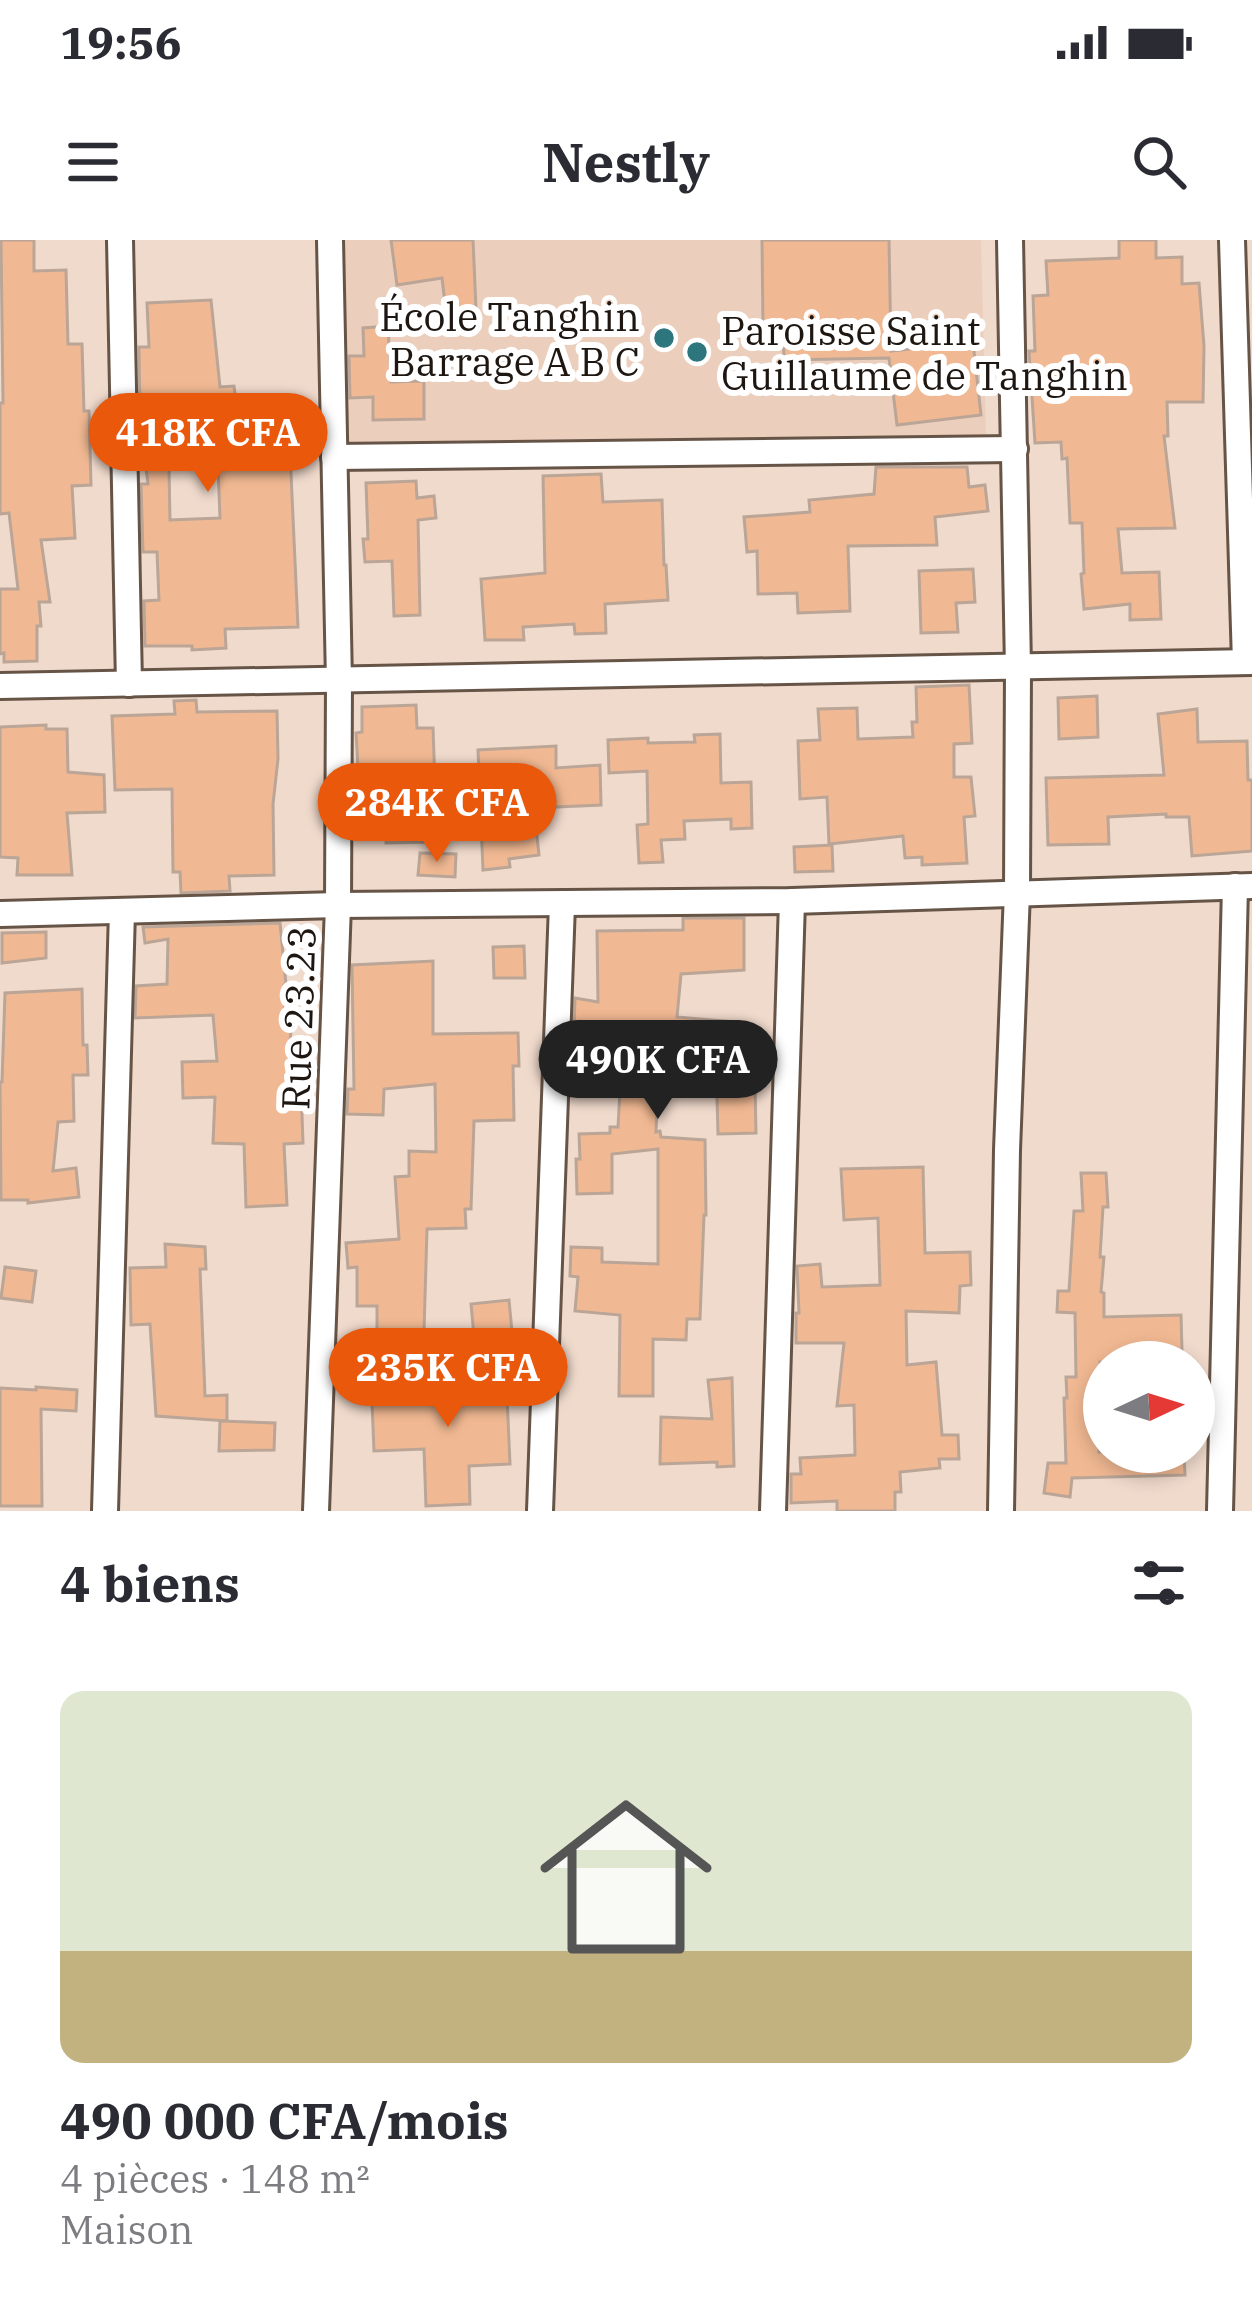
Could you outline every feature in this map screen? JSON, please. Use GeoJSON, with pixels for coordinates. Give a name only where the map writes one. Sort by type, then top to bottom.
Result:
{"type":"FeatureCollection","features":[{"type":"Feature","properties":{"kind":"street"},"geometry":{"type":"LineString","coordinates":[[120,240],[129,684]]}},
{"type":"Feature","properties":{"kind":"street","name":"Rue 23.23"},"geometry":{"type":"LineString","coordinates":[[316,1511],[338,905],[339,681],[330,240]]}},
{"type":"Feature","properties":{"kind":"street"},"geometry":{"type":"LineString","coordinates":[[1000,1511],[1017,892],[1010,240]]}},
{"type":"Feature","properties":{"kind":"street"},"geometry":{"type":"LineString","coordinates":[[0,686],[1249,662],[1232,240]]}},
{"type":"Feature","properties":{"kind":"street"},"geometry":{"type":"LineString","coordinates":[[334,457],[1015,448]]}},
{"type":"Feature","properties":{"kind":"street"},"geometry":{"type":"LineString","coordinates":[[0,914],[792,901],[1243,886],[1220,1511]]}},
{"type":"Feature","properties":{"kind":"street"},"geometry":{"type":"LineString","coordinates":[[772,1511],[792,901]]}},
{"type":"Feature","properties":{"kind":"street"},"geometry":{"type":"LineString","coordinates":[[540,1511],[562,904]]}},
{"type":"Feature","properties":{"kind":"street"},"geometry":{"type":"LineString","coordinates":[[105,1511],[122,911]]}},
{"type":"Feature","properties":{"kind":"shaded area","name":"École Tanghin Barrage A B C"},"geometry":{"type":"Polygon","coordinates":[[[343,240],[981,240],[986,435],[346,442],[343,240]]]}},
{"type":"Feature","properties":{"kind":"building"},"geometry":{"type":"Polygon","coordinates":[[[1,240],[34,240],[34,271],[66,270],[68,344],[82,344],[84,411],[89,411],[91,485],[72,486],[75,538],[41,540],[50,602],[39,602],[37,661],[4,662],[4,653],[0,654],[0,589],[18,589],[9,513],[0,514],[1,240]]]}},
{"type":"Feature","properties":{"kind":"building"},"geometry":{"type":"Polygon","coordinates":[[[391,240],[473,240],[476,309],[446,312],[442,278],[397,285],[391,240]]]}},
{"type":"Feature","properties":{"kind":"building"},"geometry":{"type":"Polygon","coordinates":[[[762,240],[889,240],[891,351],[973,342],[981,415],[897,425],[889,358],[784,360],[783,326],[763,326],[762,240]]]}},
{"type":"Feature","properties":{"kind":"building"},"geometry":{"type":"Polygon","coordinates":[[[1119,240],[1156,240],[1156,258],[1182,257],[1182,284],[1199,283],[1203,402],[1167,402],[1168,436],[1164,436],[1175,528],[1118,529],[1122,573],[1159,572],[1161,619],[1130,620],[1130,604],[1084,609],[1082,523],[1070,523],[1067,458],[1062,459],[1061,442],[1035,443],[1029,351],[1035,351],[1033,296],[1048,295],[1046,261],[1119,258],[1119,240]]]}},
{"type":"Feature","properties":{"kind":"building"},"geometry":{"type":"Polygon","coordinates":[[[211,300],[220,387],[234,386],[243,454],[290,452],[298,627],[225,629],[226,648],[145,646],[144,601],[159,600],[157,552],[143,552],[141,484],[148,484],[140,419],[139,347],[149,347],[147,303],[211,300]],[[218,465],[169,469],[170,520],[220,518],[218,465]]]}},
{"type":"Feature","properties":{"kind":"building"},"geometry":{"type":"Polygon","coordinates":[[[388,326],[391,382],[424,381],[424,419],[373,420],[373,397],[350,398],[349,356],[364,356],[363,328],[388,326]]]}},
{"type":"Feature","properties":{"kind":"building"},"geometry":{"type":"Polygon","coordinates":[[[876,467],[967,467],[969,487],[985,485],[988,511],[935,517],[937,545],[848,546],[850,611],[798,613],[797,593],[758,594],[757,551],[747,552],[744,517],[810,512],[809,500],[874,494],[876,467]]]}},
{"type":"Feature","properties":{"kind":"building"},"geometry":{"type":"Polygon","coordinates":[[[601,474],[603,502],[662,500],[668,600],[605,604],[606,633],[575,634],[574,624],[523,627],[524,640],[485,640],[481,579],[545,573],[543,476],[601,474]]]}},
{"type":"Feature","properties":{"kind":"building"},"geometry":{"type":"Polygon","coordinates":[[[416,481],[417,498],[434,496],[436,518],[418,520],[420,615],[394,616],[392,561],[365,562],[366,483],[416,481]]]}},
{"type":"Feature","properties":{"kind":"building"},"geometry":{"type":"Polygon","coordinates":[[[973,569],[975,602],[956,603],[958,632],[921,633],[919,571],[973,569]]]}},
{"type":"Feature","properties":{"kind":"building"},"geometry":{"type":"Polygon","coordinates":[[[969,685],[972,743],[954,744],[954,777],[971,777],[975,816],[964,817],[967,863],[922,865],[922,857],[905,858],[903,836],[829,844],[827,797],[800,799],[798,741],[820,740],[818,709],[857,708],[858,739],[913,737],[916,687],[969,685]]]}},
{"type":"Feature","properties":{"kind":"building"},"geometry":{"type":"Polygon","coordinates":[[[1097,696],[1098,737],[1059,739],[1058,698],[1097,696]]]}},
{"type":"Feature","properties":{"kind":"building"},"geometry":{"type":"Polygon","coordinates":[[[196,700],[197,712],[277,711],[274,875],[229,876],[230,891],[181,893],[180,872],[173,872],[172,789],[115,790],[112,716],[175,714],[174,701],[196,700]]]}},
{"type":"Feature","properties":{"kind":"building"},"geometry":{"type":"Polygon","coordinates":[[[416,705],[417,728],[433,728],[437,842],[386,843],[386,784],[359,785],[356,733],[362,732],[362,707],[416,705]]]}},
{"type":"Feature","properties":{"kind":"building"},"geometry":{"type":"Polygon","coordinates":[[[1197,709],[1198,742],[1247,741],[1252,851],[1192,856],[1189,817],[1166,814],[1108,817],[1109,844],[1048,845],[1046,778],[1164,775],[1158,714],[1197,709]]]}},
{"type":"Feature","properties":{"kind":"building"},"geometry":{"type":"Polygon","coordinates":[[[46,725],[46,729],[67,729],[68,772],[104,775],[105,812],[67,813],[72,875],[17,875],[18,858],[0,857],[0,727],[46,725]]]}},
{"type":"Feature","properties":{"kind":"building"},"geometry":{"type":"Polygon","coordinates":[[[720,734],[721,783],[751,782],[752,828],[731,829],[731,819],[684,821],[685,839],[661,840],[663,862],[639,863],[637,825],[648,824],[647,771],[609,773],[608,740],[695,742],[694,735],[720,734]]]}},
{"type":"Feature","properties":{"kind":"building"},"geometry":{"type":"Polygon","coordinates":[[[556,746],[556,768],[600,765],[601,805],[534,808],[539,855],[509,859],[510,867],[483,870],[478,750],[556,746]]]}},
{"type":"Feature","properties":{"kind":"building"},"geometry":{"type":"Polygon","coordinates":[[[832,845],[833,871],[795,872],[794,847],[832,845]]]}},
{"type":"Feature","properties":{"kind":"building"},"geometry":{"type":"Polygon","coordinates":[[[420,853],[456,854],[455,877],[418,875],[420,853]]]}},
{"type":"Feature","properties":{"kind":"building"},"geometry":{"type":"Polygon","coordinates":[[[683,918],[744,918],[744,970],[681,974],[677,1017],[747,1023],[749,1040],[761,1039],[763,1085],[755,1085],[756,1133],[718,1134],[716,1063],[659,1064],[656,1132],[661,1137],[705,1140],[700,1319],[687,1319],[686,1340],[653,1339],[653,1396],[619,1396],[620,1315],[575,1311],[578,1277],[570,1276],[571,1247],[602,1248],[602,1262],[658,1264],[658,1149],[612,1154],[612,1193],[577,1194],[579,1134],[610,1133],[610,1127],[618,1127],[621,1072],[573,1060],[575,998],[598,1002],[597,931],[683,930],[683,918]]]}},
{"type":"Feature","properties":{"kind":"building"},"geometry":{"type":"Polygon","coordinates":[[[280,923],[285,1029],[291,1030],[286,1086],[301,1086],[303,1143],[284,1144],[287,1205],[246,1207],[244,1144],[213,1143],[215,1097],[183,1098],[182,1062],[217,1061],[213,1015],[135,1018],[136,986],[167,984],[168,939],[145,943],[143,927],[280,923]]]}},
{"type":"Feature","properties":{"kind":"building"},"geometry":{"type":"Polygon","coordinates":[[[46,932],[46,958],[2,963],[2,933],[46,932]]]}},
{"type":"Feature","properties":{"kind":"building"},"geometry":{"type":"Polygon","coordinates":[[[524,946],[525,978],[494,978],[493,947],[524,946]]]}},
{"type":"Feature","properties":{"kind":"building"},"geometry":{"type":"Polygon","coordinates":[[[433,961],[433,1034],[518,1033],[514,1120],[474,1121],[466,1228],[427,1229],[424,1331],[377,1331],[377,1306],[357,1306],[357,1267],[348,1268],[346,1243],[399,1239],[395,1177],[409,1176],[409,1151],[436,1152],[435,1084],[384,1089],[383,1115],[347,1114],[348,1089],[354,1089],[352,965],[433,961]]]}},
{"type":"Feature","properties":{"kind":"building"},"geometry":{"type":"Polygon","coordinates":[[[82,989],[88,1075],[73,1075],[74,1121],[58,1122],[53,1171],[76,1168],[79,1197],[28,1203],[1,1200],[5,993],[82,989]]]}},
{"type":"Feature","properties":{"kind":"building"},"geometry":{"type":"Polygon","coordinates":[[[923,1167],[925,1253],[970,1252],[971,1285],[960,1286],[959,1313],[906,1311],[907,1365],[936,1362],[942,1435],[958,1435],[959,1459],[939,1459],[940,1468],[900,1472],[895,1511],[837,1511],[837,1501],[791,1503],[791,1474],[801,1474],[800,1458],[855,1455],[854,1405],[837,1406],[844,1343],[796,1343],[797,1266],[820,1264],[822,1287],[880,1285],[878,1218],[844,1220],[841,1169],[923,1167]]]}},
{"type":"Feature","properties":{"kind":"building"},"geometry":{"type":"Polygon","coordinates":[[[1081,1173],[1106,1173],[1108,1207],[1103,1207],[1100,1257],[1104,1257],[1104,1317],[1181,1315],[1182,1341],[1083,1341],[1083,1473],[1185,1475],[1072,1478],[1070,1497],[1044,1493],[1048,1463],[1066,1463],[1064,1398],[1066,1377],[1076,1377],[1075,1313],[1057,1312],[1058,1291],[1069,1291],[1074,1211],[1083,1211],[1081,1173]]]}},
{"type":"Feature","properties":{"kind":"building"},"geometry":{"type":"Polygon","coordinates":[[[165,1244],[205,1247],[206,1269],[200,1269],[205,1396],[227,1395],[227,1421],[156,1416],[150,1324],[131,1325],[130,1268],[166,1267],[165,1244]]]}},
{"type":"Feature","properties":{"kind":"building"},"geometry":{"type":"Polygon","coordinates":[[[5,1267],[36,1271],[32,1302],[1,1298],[5,1267]]]}},
{"type":"Feature","properties":{"kind":"building"},"geometry":{"type":"Polygon","coordinates":[[[509,1300],[512,1332],[474,1336],[471,1304],[509,1300]]]}},
{"type":"Feature","properties":{"kind":"building"},"geometry":{"type":"Polygon","coordinates":[[[506,1374],[510,1464],[469,1466],[470,1504],[426,1506],[424,1449],[374,1451],[372,1402],[404,1400],[405,1378],[506,1374]]]}},
{"type":"Feature","properties":{"kind":"building"},"geometry":{"type":"Polygon","coordinates":[[[732,1378],[734,1466],[660,1464],[661,1417],[712,1419],[708,1380],[732,1378]]]}},
{"type":"Feature","properties":{"kind":"building"},"geometry":{"type":"Polygon","coordinates":[[[0,1388],[77,1390],[76,1411],[41,1409],[42,1506],[0,1506],[0,1388]]]}},
{"type":"Feature","properties":{"kind":"building"},"geometry":{"type":"Polygon","coordinates":[[[220,1421],[275,1423],[274,1450],[219,1451],[220,1421]]]}},
{"type":"Feature","properties":{"kind":"place","name":"École Tanghin Barrage A B C"},"geometry":{"type":"Point","coordinates":[664,338]}},
{"type":"Feature","properties":{"kind":"place","name":"Paroisse Saint Guillaume de Tanghin"},"geometry":{"type":"Point","coordinates":[697,352]}}]}
